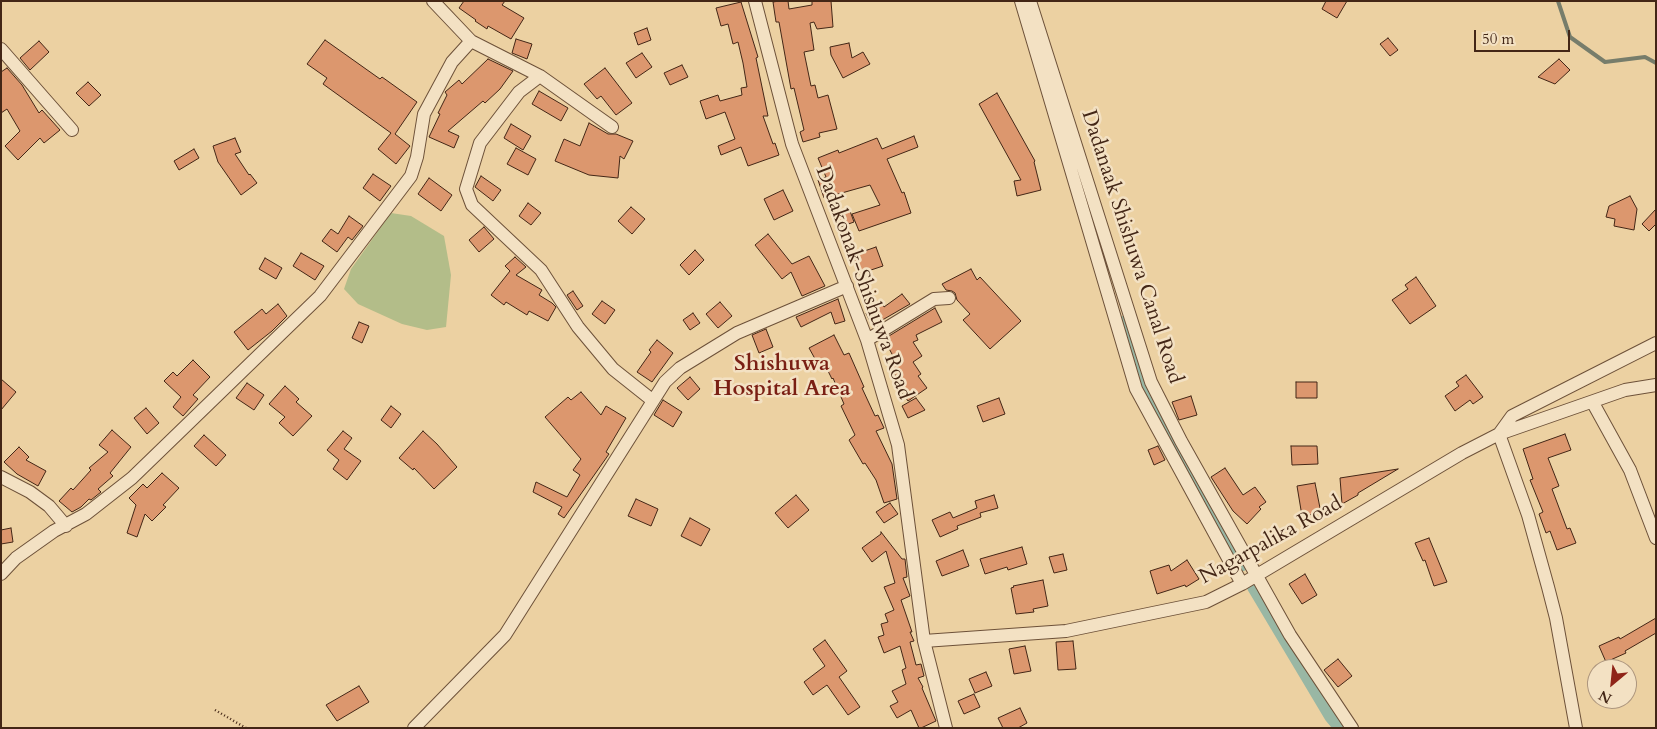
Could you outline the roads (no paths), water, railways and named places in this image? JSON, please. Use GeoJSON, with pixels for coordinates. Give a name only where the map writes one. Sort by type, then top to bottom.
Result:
{"type":"FeatureCollection","features":[{"type":"Feature","properties":{"kind":"street"},"geometry":{"type":"LineString","coordinates":[[433,1],[470,41],[540,76],[612,126]]}},
{"type":"Feature","properties":{"kind":"street","name":"Dadakonak-Shishuwa Road"},"geometry":{"type":"LineString","coordinates":[[755,1],[792,144],[867,340],[898,445],[924,642],[946,728]]}},
{"type":"Feature","properties":{"kind":"street","name":"Dadanaak Shishuwa Canal Road"},"geometry":{"type":"LineString","coordinates":[[1021,1],[1136,390],[1242,584]]}},
{"type":"Feature","properties":{"kind":"street","name":"Dadanaak Shishuwa Canal Road"},"geometry":{"type":"LineString","coordinates":[[1030,1],[1151,382],[1181,441],[1290,635],[1352,728]]}},
{"type":"Feature","properties":{"kind":"street"},"geometry":{"type":"LineString","coordinates":[[1,574],[24,553],[54,531],[86,514],[132,478],[320,296],[411,176],[417,157],[424,114],[452,62],[470,41]]}},
{"type":"Feature","properties":{"kind":"street"},"geometry":{"type":"LineString","coordinates":[[1,49],[72,130]]}},
{"type":"Feature","properties":{"kind":"street"},"geometry":{"type":"LineString","coordinates":[[540,76],[519,92],[480,143],[466,189],[472,205],[541,270],[578,327],[613,369],[652,400]]}},
{"type":"Feature","properties":{"kind":"street"},"geometry":{"type":"LineString","coordinates":[[414,728],[505,635],[652,400],[670,377],[680,368],[738,333],[847,286]]}},
{"type":"Feature","properties":{"kind":"street"},"geometry":{"type":"LineString","coordinates":[[867,340],[934,299],[949,298]]}},
{"type":"Feature","properties":{"kind":"street","name":"Nagarpalika Road"},"geometry":{"type":"LineString","coordinates":[[1498,434],[1512,416],[1656,343]]}},
{"type":"Feature","properties":{"kind":"street","name":"Nagarpalika Road"},"geometry":{"type":"LineString","coordinates":[[924,642],[1066,631],[1206,602],[1242,584],[1462,453],[1498,434],[1625,390],[1656,385]]}},
{"type":"Feature","properties":{"kind":"street"},"geometry":{"type":"LineString","coordinates":[[1592,402],[1630,470],[1656,538]]}},
{"type":"Feature","properties":{"kind":"street"},"geometry":{"type":"LineString","coordinates":[[1498,434],[1528,516],[1548,587],[1556,618],[1576,728]]}},
{"type":"Feature","properties":{"kind":"street"},"geometry":{"type":"LineString","coordinates":[[1,476],[30,492],[49,506],[66,526]]}},
{"type":"Feature","properties":{"kind":"waterway"},"geometry":{"type":"LineString","coordinates":[[1558,1],[1570,37],[1605,62],[1645,57],[1656,63]]}},
{"type":"Feature","properties":{"kind":"waterway"},"geometry":{"type":"LineString","coordinates":[[1126,322],[1147,391],[1242,564]]}},
{"type":"Feature","properties":{"kind":"waterway"},"geometry":{"type":"LineString","coordinates":[[1254,587],[1331,716],[1341,728]]}},
{"type":"Feature","properties":{"kind":"district","name":"Shishuwa Hospital Area"},"geometry":{"type":"Point","coordinates":[782,378]}}]}
